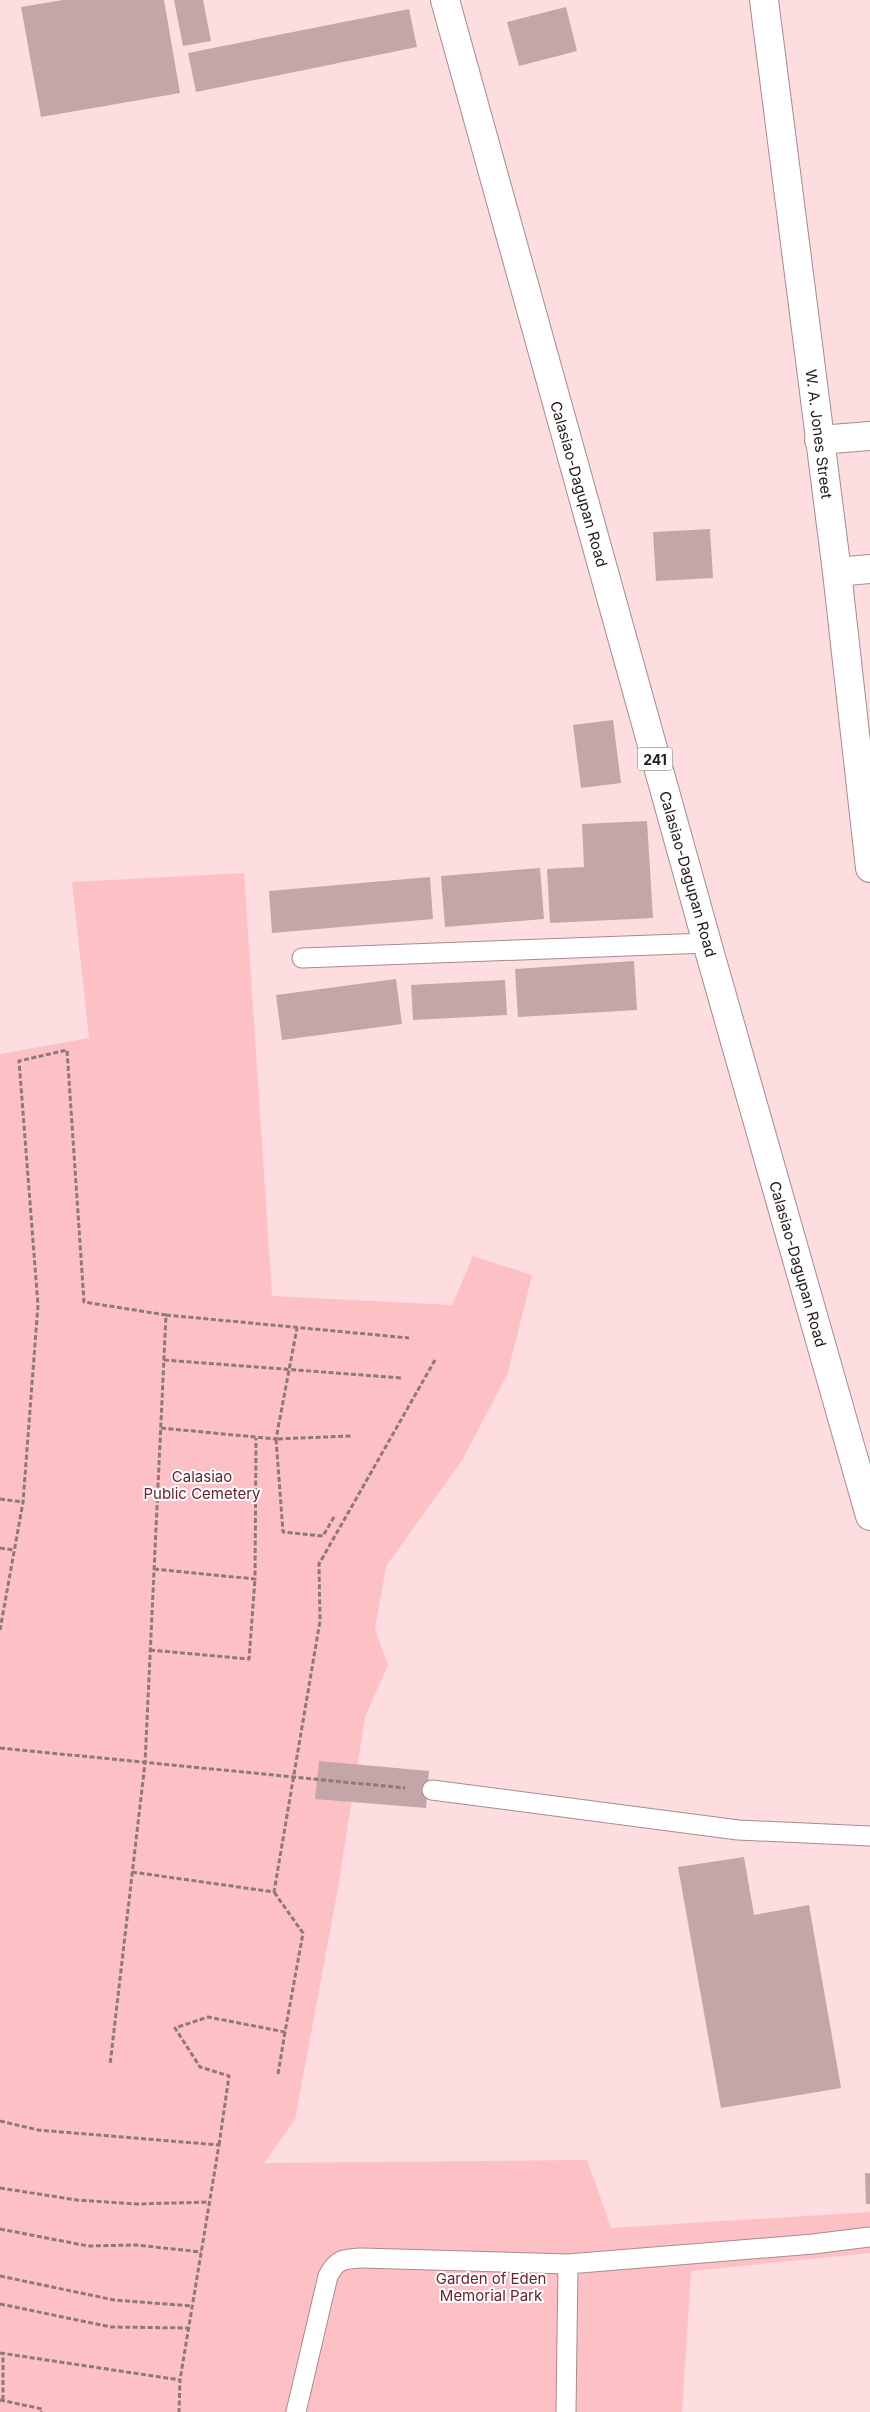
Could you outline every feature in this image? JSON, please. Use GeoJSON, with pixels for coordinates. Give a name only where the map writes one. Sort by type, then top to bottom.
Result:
{"type":"FeatureCollection","features":[{"type":"Feature","properties":{"kind":"main road","name":"Calasiao-Dagupan Road"},"geometry":{"type":"LineString","coordinates":[[445,0],[706,943],[870,1516]]}},
{"type":"Feature","properties":{"kind":"main road","name":"W. A. Jones Street"},"geometry":{"type":"LineString","coordinates":[[764,0],[837,572],[870,868]]}},
{"type":"Feature","properties":{"kind":"main road"},"geometry":{"type":"LineString","coordinates":[[820,440],[870,436]]}},
{"type":"Feature","properties":{"kind":"main road"},"geometry":{"type":"LineString","coordinates":[[837,572],[870,569]]}},
{"type":"Feature","properties":{"kind":"lane"},"geometry":{"type":"LineString","coordinates":[[302,958],[706,943]]}},
{"type":"Feature","properties":{"kind":"lane"},"geometry":{"type":"LineString","coordinates":[[432,1790],[738,1830],[870,1836]]}},
{"type":"Feature","properties":{"kind":"lane"},"geometry":{"type":"LineString","coordinates":[[296,2412],[328,2276],[334,2265],[345,2259],[568,2264],[813,2244],[870,2236]]}},
{"type":"Feature","properties":{"kind":"lane"},"geometry":{"type":"LineString","coordinates":[[566,2412],[568,2264]]}},
{"type":"Feature","properties":{"kind":"path"},"geometry":{"type":"LineString","coordinates":[[0,1630],[22,1502],[38,1305],[19,1062],[67,1050],[84,1302],[166,1315],[409,1338]]}},
{"type":"Feature","properties":{"kind":"path"},"geometry":{"type":"LineString","coordinates":[[110,2065],[145,1763],[166,1315]]}},
{"type":"Feature","properties":{"kind":"path"},"geometry":{"type":"LineString","coordinates":[[297,1328],[276,1439],[283,1532],[323,1536],[334,1517]]}},
{"type":"Feature","properties":{"kind":"path"},"geometry":{"type":"LineString","coordinates":[[164,1360],[402,1378]]}},
{"type":"Feature","properties":{"kind":"path"},"geometry":{"type":"LineString","coordinates":[[278,2074],[303,1933],[274,1892],[320,1621],[319,1564],[435,1360]]}},
{"type":"Feature","properties":{"kind":"path"},"geometry":{"type":"LineString","coordinates":[[161,1428],[276,1439],[351,1436]]}},
{"type":"Feature","properties":{"kind":"path"},"geometry":{"type":"LineString","coordinates":[[150,1650],[249,1659],[255,1579],[256,1438]]}},
{"type":"Feature","properties":{"kind":"path"},"geometry":{"type":"LineString","coordinates":[[0,1499],[22,1502]]}},
{"type":"Feature","properties":{"kind":"path"},"geometry":{"type":"LineString","coordinates":[[0,1548],[14,1550]]}},
{"type":"Feature","properties":{"kind":"path"},"geometry":{"type":"LineString","coordinates":[[154,1569],[255,1579]]}},
{"type":"Feature","properties":{"kind":"path"},"geometry":{"type":"LineString","coordinates":[[0,1748],[432,1790]]}},
{"type":"Feature","properties":{"kind":"path"},"geometry":{"type":"LineString","coordinates":[[132,1872],[274,1892]]}},
{"type":"Feature","properties":{"kind":"path"},"geometry":{"type":"LineString","coordinates":[[179,2412],[180,2380],[219,2145],[228,2076],[200,2067],[175,2028],[208,2017],[285,2032]]}},
{"type":"Feature","properties":{"kind":"path"},"geometry":{"type":"LineString","coordinates":[[0,2121],[38,2130],[219,2145]]}},
{"type":"Feature","properties":{"kind":"path"},"geometry":{"type":"LineString","coordinates":[[0,2188],[76,2200],[137,2204],[209,2202]]}},
{"type":"Feature","properties":{"kind":"path"},"geometry":{"type":"LineString","coordinates":[[0,2229],[88,2246],[136,2244],[201,2252]]}},
{"type":"Feature","properties":{"kind":"path"},"geometry":{"type":"LineString","coordinates":[[0,2276],[114,2300],[192,2306]]}},
{"type":"Feature","properties":{"kind":"path"},"geometry":{"type":"LineString","coordinates":[[0,2304],[112,2327],[189,2328]]}},
{"type":"Feature","properties":{"kind":"path"},"geometry":{"type":"LineString","coordinates":[[42,2412],[42,2409],[1,2400],[2,2354],[180,2380]]}},
{"type":"Feature","properties":{"kind":"green space","name":"Calasiao Public Cemetery"},"geometry":{"type":"Polygon","coordinates":[[[244,873],[272,1296],[452,1305],[473,1256],[532,1275],[507,1375],[462,1460],[386,1566],[375,1629],[388,1665],[365,1717],[337,1893],[295,2119],[264,2163],[587,2160],[611,2228],[870,2212],[870,2253],[691,2271],[682,2412],[0,2412],[0,1054],[89,1038],[72,882],[244,873]]]}},
{"type":"Feature","properties":{"kind":"building"},"geometry":{"type":"Polygon","coordinates":[[[63,0],[164,0],[180,93],[41,117],[21,7],[63,0]]]}},
{"type":"Feature","properties":{"kind":"building"},"geometry":{"type":"Polygon","coordinates":[[[174,0],[203,0],[211,41],[183,46],[174,0]]]}},
{"type":"Feature","properties":{"kind":"building"},"geometry":{"type":"Polygon","coordinates":[[[566,7],[577,51],[519,66],[507,22],[566,7]]]}},
{"type":"Feature","properties":{"kind":"building"},"geometry":{"type":"Polygon","coordinates":[[[409,9],[417,47],[196,92],[188,53],[409,9]]]}},
{"type":"Feature","properties":{"kind":"building"},"geometry":{"type":"Polygon","coordinates":[[[710,529],[713,578],[656,581],[653,532],[710,529]]]}},
{"type":"Feature","properties":{"kind":"building"},"geometry":{"type":"Polygon","coordinates":[[[613,720],[621,783],[581,788],[573,725],[613,720]]]}},
{"type":"Feature","properties":{"kind":"building"},"geometry":{"type":"Polygon","coordinates":[[[647,821],[653,918],[550,923],[547,869],[584,867],[582,824],[647,821]]]}},
{"type":"Feature","properties":{"kind":"building"},"geometry":{"type":"Polygon","coordinates":[[[540,868],[544,919],[445,927],[441,876],[540,868]]]}},
{"type":"Feature","properties":{"kind":"building"},"geometry":{"type":"Polygon","coordinates":[[[430,877],[433,919],[272,933],[269,891],[430,877]]]}},
{"type":"Feature","properties":{"kind":"building"},"geometry":{"type":"Polygon","coordinates":[[[634,961],[637,1010],[518,1017],[515,969],[634,961]]]}},
{"type":"Feature","properties":{"kind":"building"},"geometry":{"type":"Polygon","coordinates":[[[396,979],[402,1024],[282,1040],[276,995],[396,979]]]}},
{"type":"Feature","properties":{"kind":"building"},"geometry":{"type":"Polygon","coordinates":[[[505,980],[507,1015],[413,1020],[411,985],[505,980]]]}},
{"type":"Feature","properties":{"kind":"building"},"geometry":{"type":"Polygon","coordinates":[[[319,1761],[429,1771],[426,1808],[315,1799],[319,1761]]]}},
{"type":"Feature","properties":{"kind":"building"},"geometry":{"type":"Polygon","coordinates":[[[744,1857],[754,1915],[809,1905],[841,2088],[721,2108],[678,1867],[744,1857]]]}},
{"type":"Feature","properties":{"kind":"building"},"geometry":{"type":"Polygon","coordinates":[[[865,2173],[870,2173],[870,2204],[866,2204],[865,2173]]]}},
{"type":"Feature","properties":{"kind":"park label","name":"Garden of Eden Memorial Park"},"geometry":{"type":"Point","coordinates":[491,2286]}}]}
